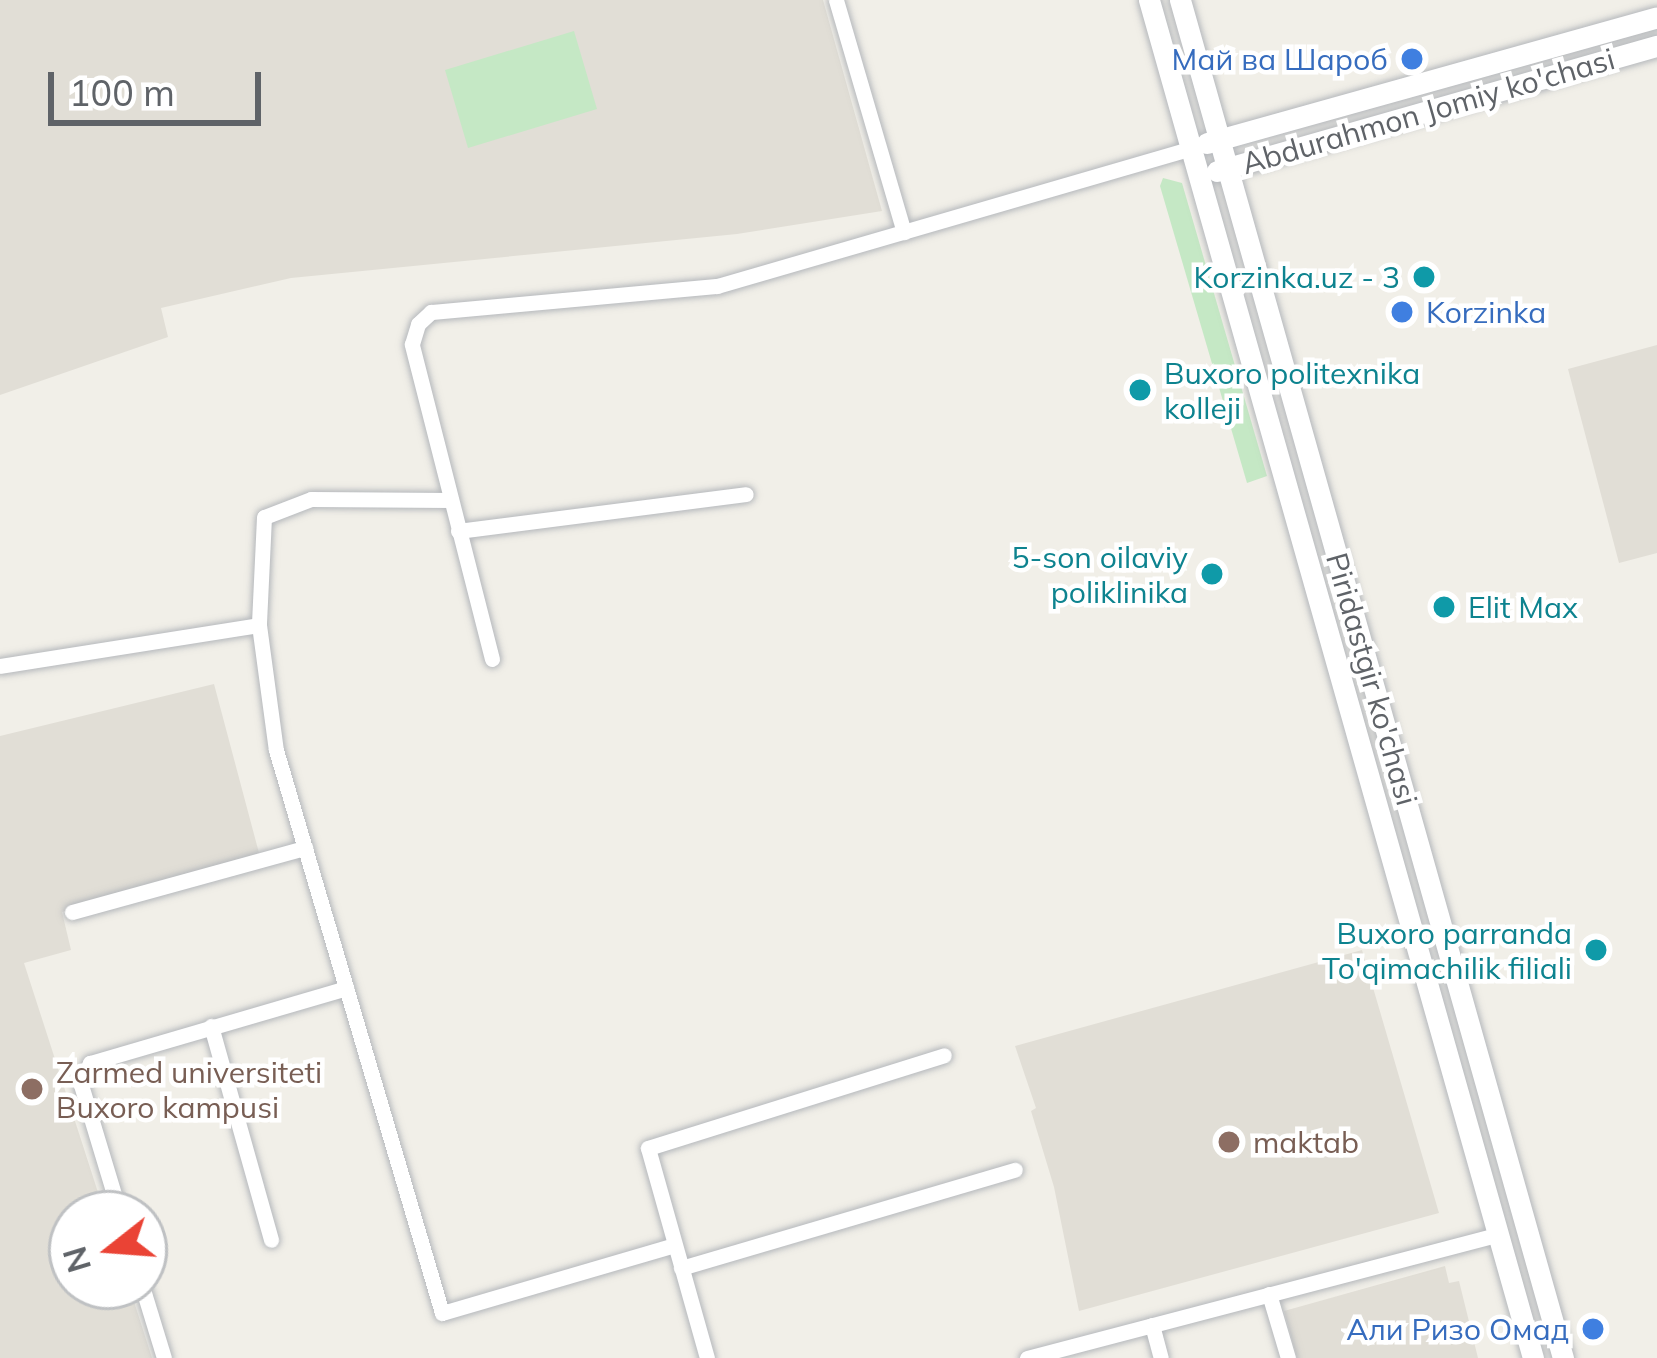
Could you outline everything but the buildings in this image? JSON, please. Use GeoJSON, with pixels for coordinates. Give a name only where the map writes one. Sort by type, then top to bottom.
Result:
{"type":"FeatureCollection","features":[{"type":"Feature","properties":{"kind":"main road","name":"Piridastgir ko'chasi"},"geometry":{"type":"LineString","coordinates":[[1149,0],[1533,1358]]}},
{"type":"Feature","properties":{"kind":"main road","name":"Piridastgir ko'chasi"},"geometry":{"type":"LineString","coordinates":[[1180,0],[1563,1358]]}},
{"type":"Feature","properties":{"kind":"main road","name":"Abdurahmon Jomiy ko'chasi"},"geometry":{"type":"LineString","coordinates":[[1191,148],[1657,17]]}},
{"type":"Feature","properties":{"kind":"main road","name":"Abdurahmon Jomiy ko'chasi"},"geometry":{"type":"LineString","coordinates":[[1199,177],[1657,46]]}},
{"type":"Feature","properties":{"kind":"street"},"geometry":{"type":"LineString","coordinates":[[836,0],[904,232]]}},
{"type":"Feature","properties":{"kind":"street"},"geometry":{"type":"LineString","coordinates":[[492,659],[412,344],[418,324],[430,312],[716,286],[1191,148]]}},
{"type":"Feature","properties":{"kind":"street"},"geometry":{"type":"LineString","coordinates":[[458,531],[746,494]]}},
{"type":"Feature","properties":{"kind":"street"},"geometry":{"type":"LineString","coordinates":[[450,500],[311,500],[264,517],[259,625],[276,750],[442,1313],[674,1246]]}},
{"type":"Feature","properties":{"kind":"street"},"geometry":{"type":"LineString","coordinates":[[0,666],[259,625]]}},
{"type":"Feature","properties":{"kind":"street"},"geometry":{"type":"LineString","coordinates":[[72,912],[305,848]]}},
{"type":"Feature","properties":{"kind":"street"},"geometry":{"type":"LineString","coordinates":[[113,1190],[82,1074],[90,1063],[346,988]]}},
{"type":"Feature","properties":{"kind":"street"},"geometry":{"type":"LineString","coordinates":[[211,1026],[272,1240]]}},
{"type":"Feature","properties":{"kind":"street"},"geometry":{"type":"LineString","coordinates":[[707,1358],[648,1148],[944,1055]]}},
{"type":"Feature","properties":{"kind":"street"},"geometry":{"type":"LineString","coordinates":[[681,1268],[1015,1170]]}},
{"type":"Feature","properties":{"kind":"street"},"geometry":{"type":"LineString","coordinates":[[1027,1358],[1077,1352],[1152,1325],[1498,1234]]}},
{"type":"Feature","properties":{"kind":"street"},"geometry":{"type":"LineString","coordinates":[[1269,1294],[1288,1358]]}},
{"type":"Feature","properties":{"kind":"street"},"geometry":{"type":"LineString","coordinates":[[149,1310],[164,1358]]}},
{"type":"Feature","properties":{"kind":"street"},"geometry":{"type":"LineString","coordinates":[[1152,1325],[1161,1358]]}},
{"type":"Feature","properties":{"kind":"shaded area"},"geometry":{"type":"Polygon","coordinates":[[[0,0],[823,0],[882,211],[737,234],[291,278],[161,308],[168,337],[0,395],[0,0]]]}},
{"type":"Feature","properties":{"kind":"shaded area"},"geometry":{"type":"Polygon","coordinates":[[[1657,345],[1657,553],[1619,563],[1568,369],[1657,345]]]}},
{"type":"Feature","properties":{"kind":"shaded area","name":"Zarmed universiteti Buxoro kampusi"},"geometry":{"type":"Polygon","coordinates":[[[214,684],[259,853],[62,912],[71,950],[24,963],[97,1190],[48,1190],[48,1310],[137,1310],[152,1358],[0,1358],[0,736],[214,684]]]}},
{"type":"Feature","properties":{"kind":"shaded area","name":"maktab"},"geometry":{"type":"Polygon","coordinates":[[[1362,950],[1439,1213],[1079,1311],[1054,1187],[1031,1111],[1036,1108],[1015,1046],[1362,950]]]}},
{"type":"Feature","properties":{"kind":"shaded area"},"geometry":{"type":"Polygon","coordinates":[[[1445,1266],[1449,1283],[1459,1281],[1478,1358],[1297,1358],[1284,1311],[1445,1266]]]}},
{"type":"Feature","properties":{"kind":"green space"},"geometry":{"type":"Polygon","coordinates":[[[574,31],[597,109],[468,148],[445,70],[574,31]]]}},
{"type":"Feature","properties":{"kind":"green space"},"geometry":{"type":"Polygon","coordinates":[[[1163,178],[1182,183],[1267,476],[1247,483],[1160,186],[1163,178]]]}},
{"type":"Feature","properties":{"kind":"place","name":"Май ва Шароб"},"geometry":{"type":"Point","coordinates":[1412,59]}},
{"type":"Feature","properties":{"kind":"place","name":"Korzinka.uz - 3"},"geometry":{"type":"Point","coordinates":[1424,277]}},
{"type":"Feature","properties":{"kind":"place","name":"Korzinka"},"geometry":{"type":"Point","coordinates":[1402,312]}},
{"type":"Feature","properties":{"kind":"place","name":"Buxoro politexnika kolleji"},"geometry":{"type":"Point","coordinates":[1140,390]}},
{"type":"Feature","properties":{"kind":"place","name":"5-son oilaviy poliklinika"},"geometry":{"type":"Point","coordinates":[1212,574]}},
{"type":"Feature","properties":{"kind":"place","name":"Elit Max"},"geometry":{"type":"Point","coordinates":[1444,607]}},
{"type":"Feature","properties":{"kind":"place","name":"Buxoro parranda To'qimachilik filiali"},"geometry":{"type":"Point","coordinates":[1596,950]}},
{"type":"Feature","properties":{"kind":"place","name":"Zarmed universiteti Buxoro kampusi"},"geometry":{"type":"Point","coordinates":[32,1089]}},
{"type":"Feature","properties":{"kind":"place","name":"maktab"},"geometry":{"type":"Point","coordinates":[1229,1142]}},
{"type":"Feature","properties":{"kind":"place","name":"Али Ризо Омад"},"geometry":{"type":"Point","coordinates":[1593,1329]}}]}
